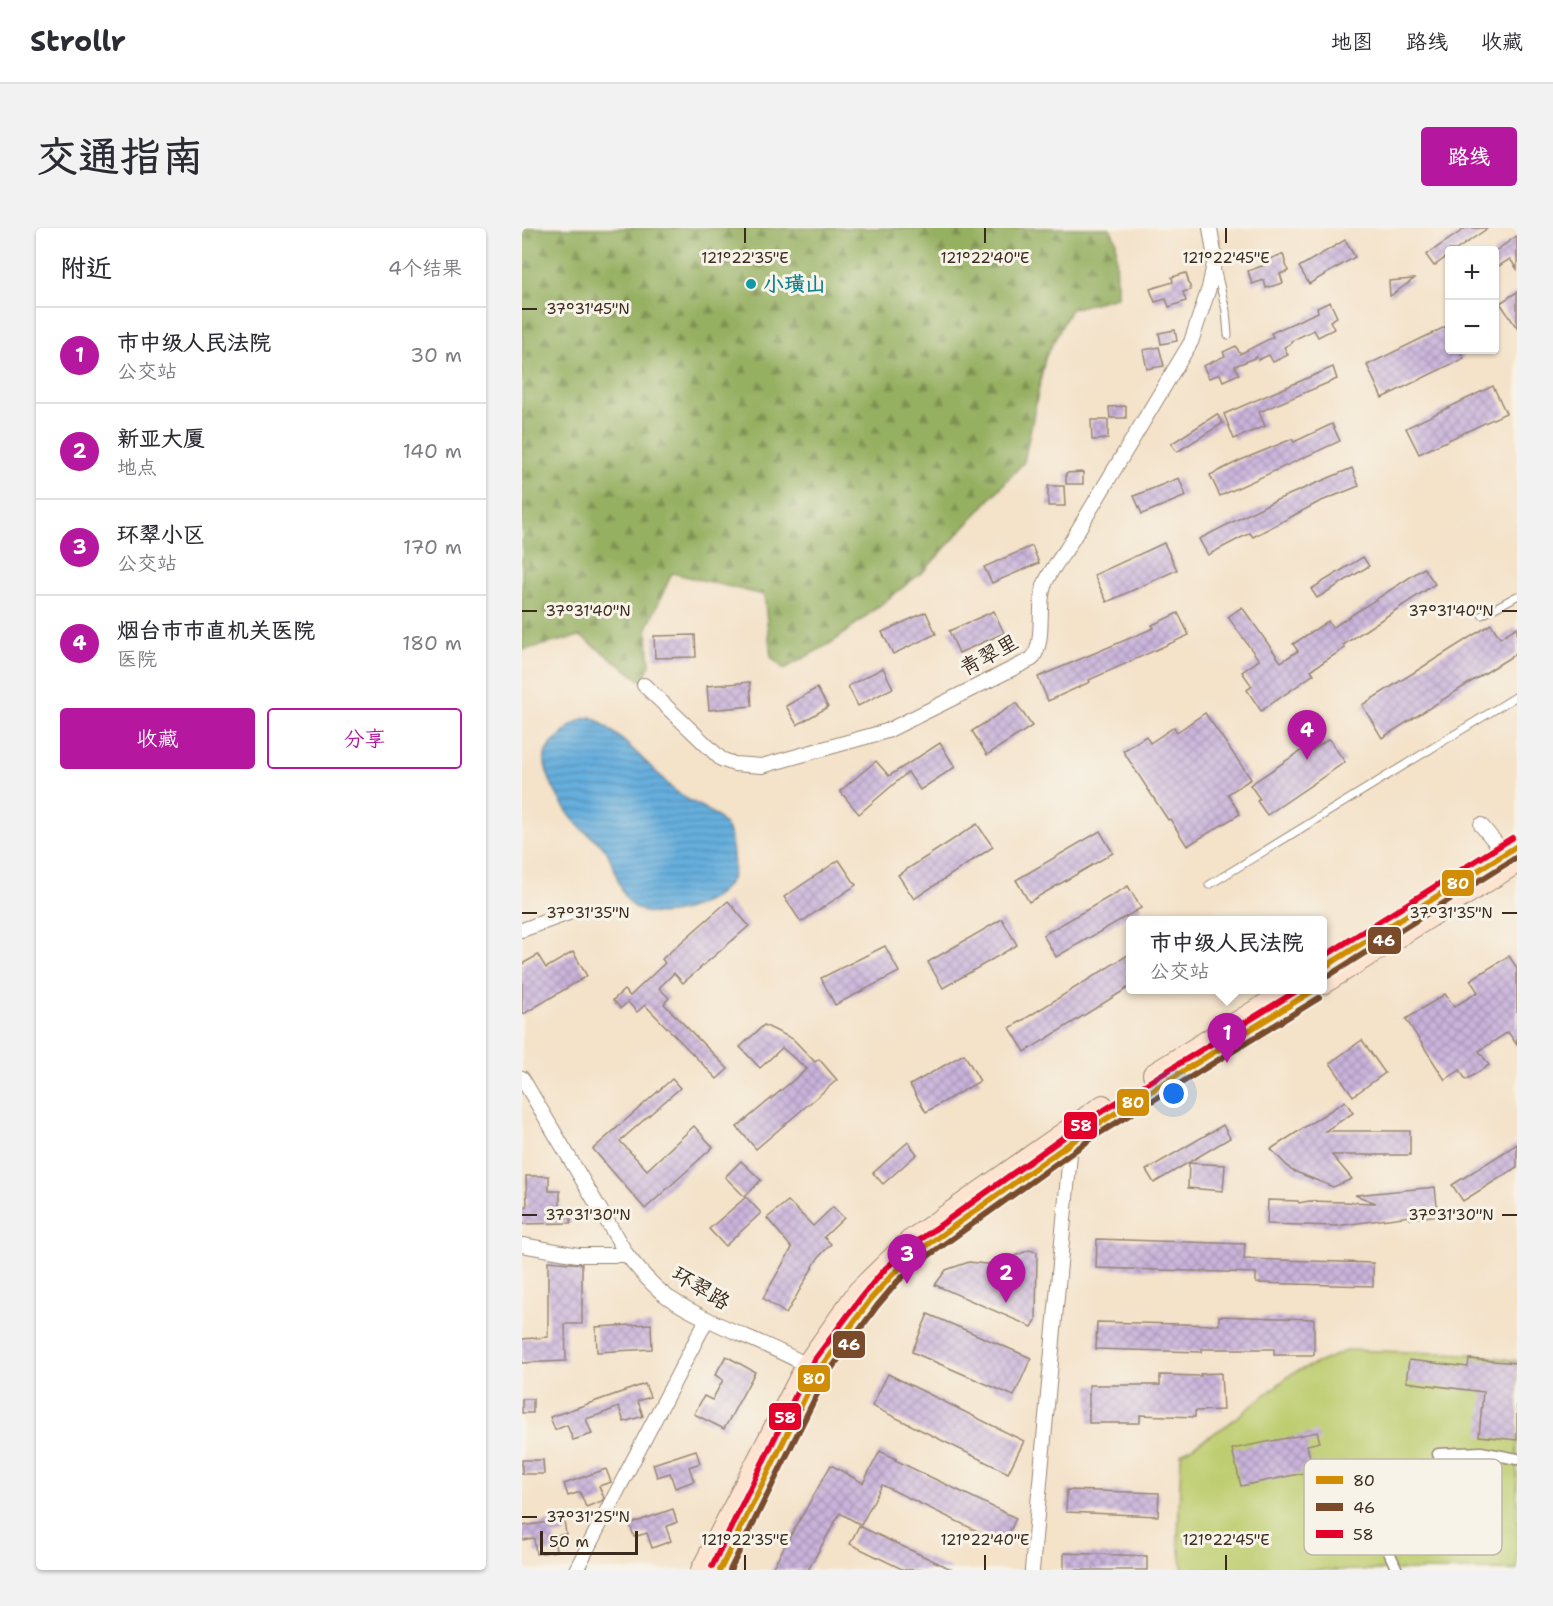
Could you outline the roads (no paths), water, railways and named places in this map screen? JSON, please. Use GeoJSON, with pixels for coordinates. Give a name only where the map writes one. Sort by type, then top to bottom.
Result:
{"type":"FeatureCollection","features":[{"type":"Feature","properties":{"kind":"main road"},"geometry":{"type":"LineString","coordinates":[[1327,966],[1514,860]]}},
{"type":"Feature","properties":{"kind":"main road"},"geometry":{"type":"LineString","coordinates":[[1327,981],[1514,860]]}},
{"type":"Feature","properties":{"kind":"main road"},"geometry":{"type":"LineString","coordinates":[[701,1570],[812,1368],[892,1275],[919,1251],[1067,1137],[1282,994]]}},
{"type":"Feature","properties":{"kind":"main road"},"geometry":{"type":"LineString","coordinates":[[1067,1137],[1090,1129],[1308,994]]}},
{"type":"Feature","properties":{"kind":"main road"},"geometry":{"type":"LineString","coordinates":[[720,1570],[812,1368]]}},
{"type":"Feature","properties":{"kind":"street","name":"青翠里"},"geometry":{"type":"LineString","coordinates":[[644,685],[721,759],[734,764],[762,766],[887,731],[1032,658],[1038,645],[1044,585],[1051,571],[1066,550],[1191,342],[1209,288],[1215,259],[1210,228]]}},
{"type":"Feature","properties":{"kind":"street"},"geometry":{"type":"LineString","coordinates":[[1481,825],[1514,860]]}},
{"type":"Feature","properties":{"kind":"street"},"geometry":{"type":"LineString","coordinates":[[522,930],[569,913]]}},
{"type":"Feature","properties":{"kind":"street","name":"环翠路"},"geometry":{"type":"LineString","coordinates":[[522,1078],[627,1255],[640,1272],[668,1297],[707,1319],[812,1368]]}},
{"type":"Feature","properties":{"kind":"street"},"geometry":{"type":"LineString","coordinates":[[1032,1570],[1067,1137]]}},
{"type":"Feature","properties":{"kind":"street"},"geometry":{"type":"LineString","coordinates":[[522,1245],[578,1254],[627,1255]]}},
{"type":"Feature","properties":{"kind":"street"},"geometry":{"type":"LineString","coordinates":[[576,1570],[707,1319]]}},
{"type":"Feature","properties":{"kind":"street"},"geometry":{"type":"LineString","coordinates":[[1440,1459],[1438,1454],[1480,1452],[1517,1459]]}},
{"type":"Feature","properties":{"kind":"street"},"geometry":{"type":"LineString","coordinates":[[1390,1555],[1397,1570]]}},
{"type":"Feature","properties":{"kind":"lane"},"geometry":{"type":"LineString","coordinates":[[1215,259],[1226,310],[1228,335]]}},
{"type":"Feature","properties":{"kind":"lane"},"geometry":{"type":"LineString","coordinates":[[1482,615],[1517,596]]}},
{"type":"Feature","properties":{"kind":"lane"},"geometry":{"type":"LineString","coordinates":[[1209,885],[1517,696]]}},
{"type":"Feature","properties":{"kind":"water"},"geometry":{"type":"Polygon","coordinates":[[[592,717],[628,745],[674,790],[713,814],[725,825],[731,842],[734,871],[727,885],[717,895],[688,909],[656,914],[643,911],[627,899],[607,852],[572,818],[555,792],[545,763],[546,752],[552,743],[574,724],[592,717]]]}},
{"type":"Feature","properties":{"kind":"place","name":"小璜山"},"geometry":{"type":"Point","coordinates":[751,284]}},
{"type":"Feature","properties":{"kind":"place","name":"烟台市市直机关医院"},"geometry":{"type":"Point","coordinates":[1307,760]}},
{"type":"Feature","properties":{"kind":"place","name":"市中级人民法院"},"geometry":{"type":"Point","coordinates":[1227,1063]}},
{"type":"Feature","properties":{"kind":"place","name":"环翠小区"},"geometry":{"type":"Point","coordinates":[907,1284]}},
{"type":"Feature","properties":{"kind":"place","name":"新亚大厦"},"geometry":{"type":"Point","coordinates":[1006,1303]}}]}
